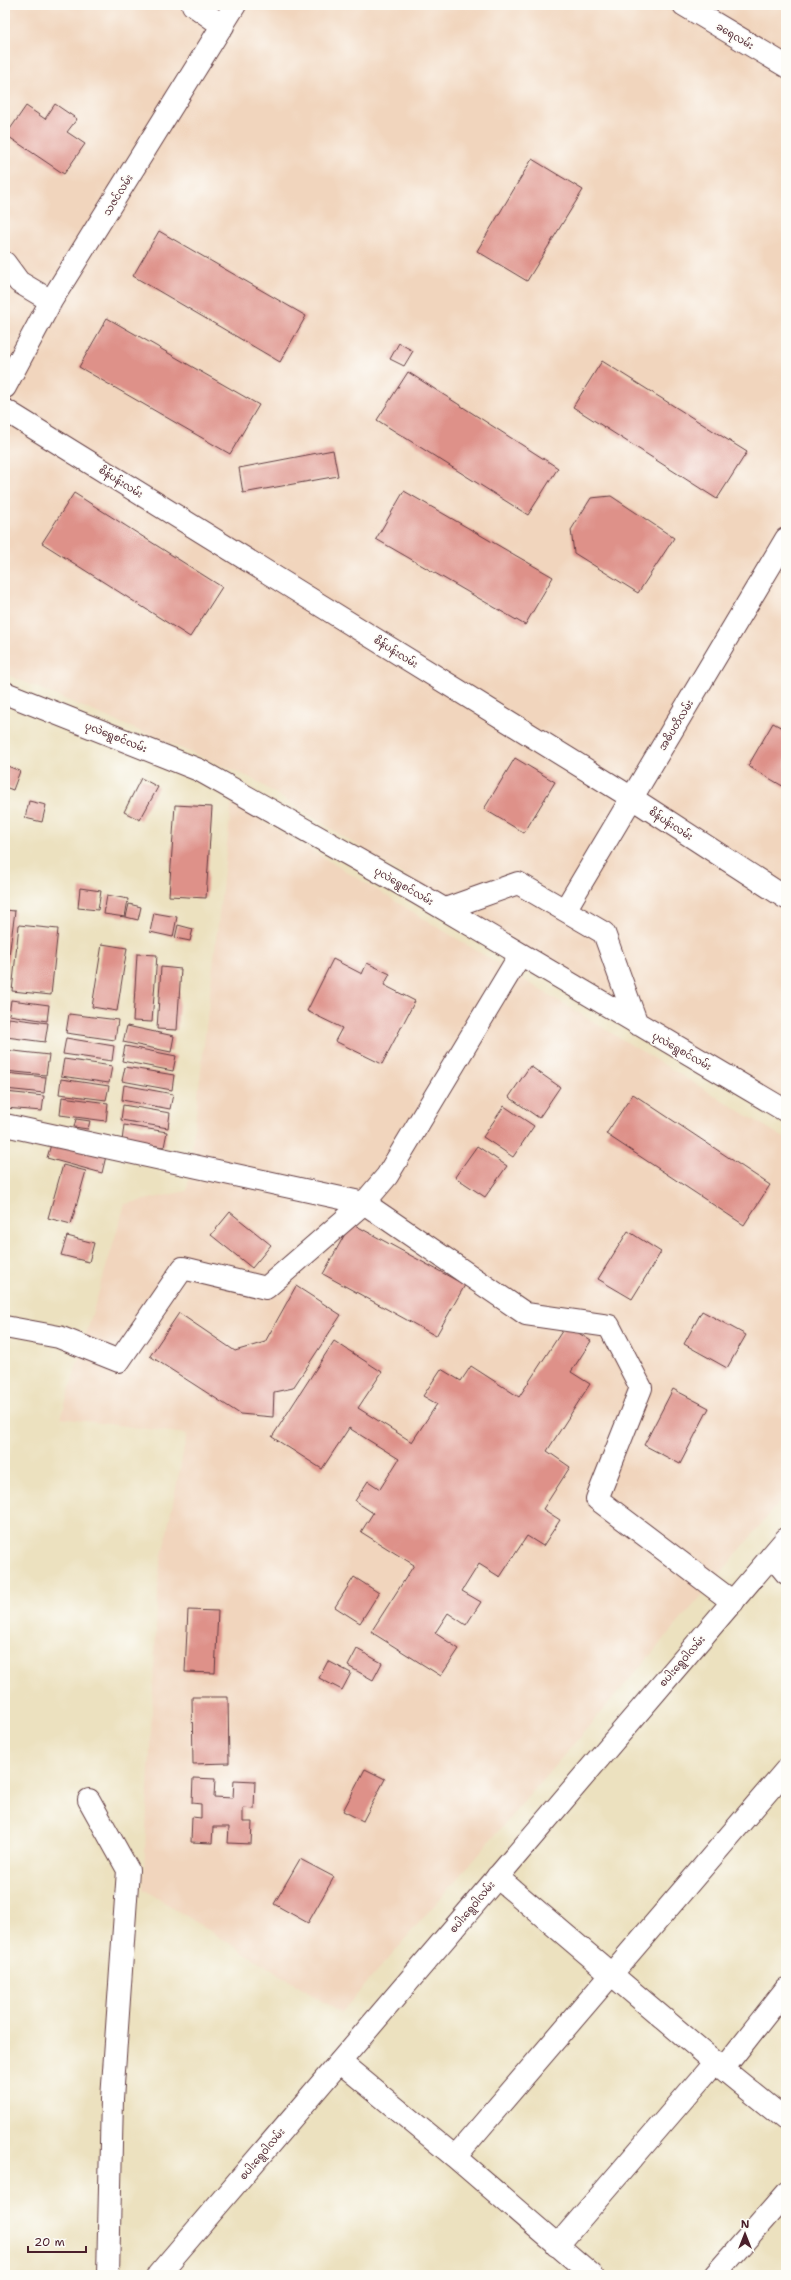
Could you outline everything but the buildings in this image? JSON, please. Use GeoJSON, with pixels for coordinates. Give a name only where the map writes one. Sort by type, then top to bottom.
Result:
{"type":"FeatureCollection","features":[{"type":"Feature","properties":{"kind":"street"},"geometry":{"type":"LineString","coordinates":[[193,5],[223,26]]}},
{"type":"Feature","properties":{"kind":"street","name":"သဇင်လမ်း"},"geometry":{"type":"LineString","coordinates":[[5,387],[51,301],[235,5]]}},
{"type":"Feature","properties":{"kind":"street","name":"ခရေလမ်း"},"geometry":{"type":"LineString","coordinates":[[684,5],[786,66]]}},
{"type":"Feature","properties":{"kind":"street"},"geometry":{"type":"LineString","coordinates":[[5,263],[19,282],[51,301]]}},
{"type":"Feature","properties":{"kind":"street","name":"စိန်ပန်းလမ်း"},"geometry":{"type":"LineString","coordinates":[[5,410],[632,798],[786,898]]}},
{"type":"Feature","properties":{"kind":"street","name":"အဓိပတိလမ်း"},"geometry":{"type":"LineString","coordinates":[[565,910],[786,539]]}},
{"type":"Feature","properties":{"kind":"street","name":"ပုလဲရွေစင်လမ်း"},"geometry":{"type":"LineString","coordinates":[[5,693],[199,770],[445,909],[520,955],[786,1111]]}},
{"type":"Feature","properties":{"kind":"street"},"geometry":{"type":"LineString","coordinates":[[445,909],[518,883],[604,933],[637,1024]]}},
{"type":"Feature","properties":{"kind":"street"},"geometry":{"type":"LineString","coordinates":[[5,1327],[59,1337],[119,1361],[183,1268],[266,1288],[364,1203],[387,1176],[520,955]]}},
{"type":"Feature","properties":{"kind":"street"},"geometry":{"type":"LineString","coordinates":[[5,1125],[364,1203],[526,1314],[609,1326],[642,1388],[597,1499],[733,1602]]}},
{"type":"Feature","properties":{"kind":"street","name":"စပါးရွေဝါလမ်း"},"geometry":{"type":"LineString","coordinates":[[158,2275],[786,1539]]}},
{"type":"Feature","properties":{"kind":"street"},"geometry":{"type":"LineString","coordinates":[[772,1556],[786,1573]]}},
{"type":"Feature","properties":{"kind":"street"},"geometry":{"type":"LineString","coordinates":[[455,2157],[786,1770]]}},
{"type":"Feature","properties":{"kind":"street"},"geometry":{"type":"LineString","coordinates":[[89,1800],[128,1870],[112,2099],[108,2275]]}},
{"type":"Feature","properties":{"kind":"street"},"geometry":{"type":"LineString","coordinates":[[497,1877],[719,2066],[786,2120]]}},
{"type":"Feature","properties":{"kind":"street"},"geometry":{"type":"LineString","coordinates":[[557,2246],[719,2066],[786,1989]]}},
{"type":"Feature","properties":{"kind":"street"},"geometry":{"type":"LineString","coordinates":[[340,2062],[455,2157],[592,2275]]}},
{"type":"Feature","properties":{"kind":"street"},"geometry":{"type":"LineString","coordinates":[[715,2275],[786,2194]]}},
{"type":"Feature","properties":{"kind":"shaded area"},"geometry":{"type":"Polygon","coordinates":[[[5,5],[786,5],[786,1118],[251,778],[5,674],[5,5]]]}},
{"type":"Feature","properties":{"kind":"shaded area"},"geometry":{"type":"Polygon","coordinates":[[[232,802],[786,1139],[786,1494],[711,1585],[341,2013],[143,1889],[159,1571],[187,1434],[61,1418],[125,1204],[187,1191],[232,802]]]}}]}
